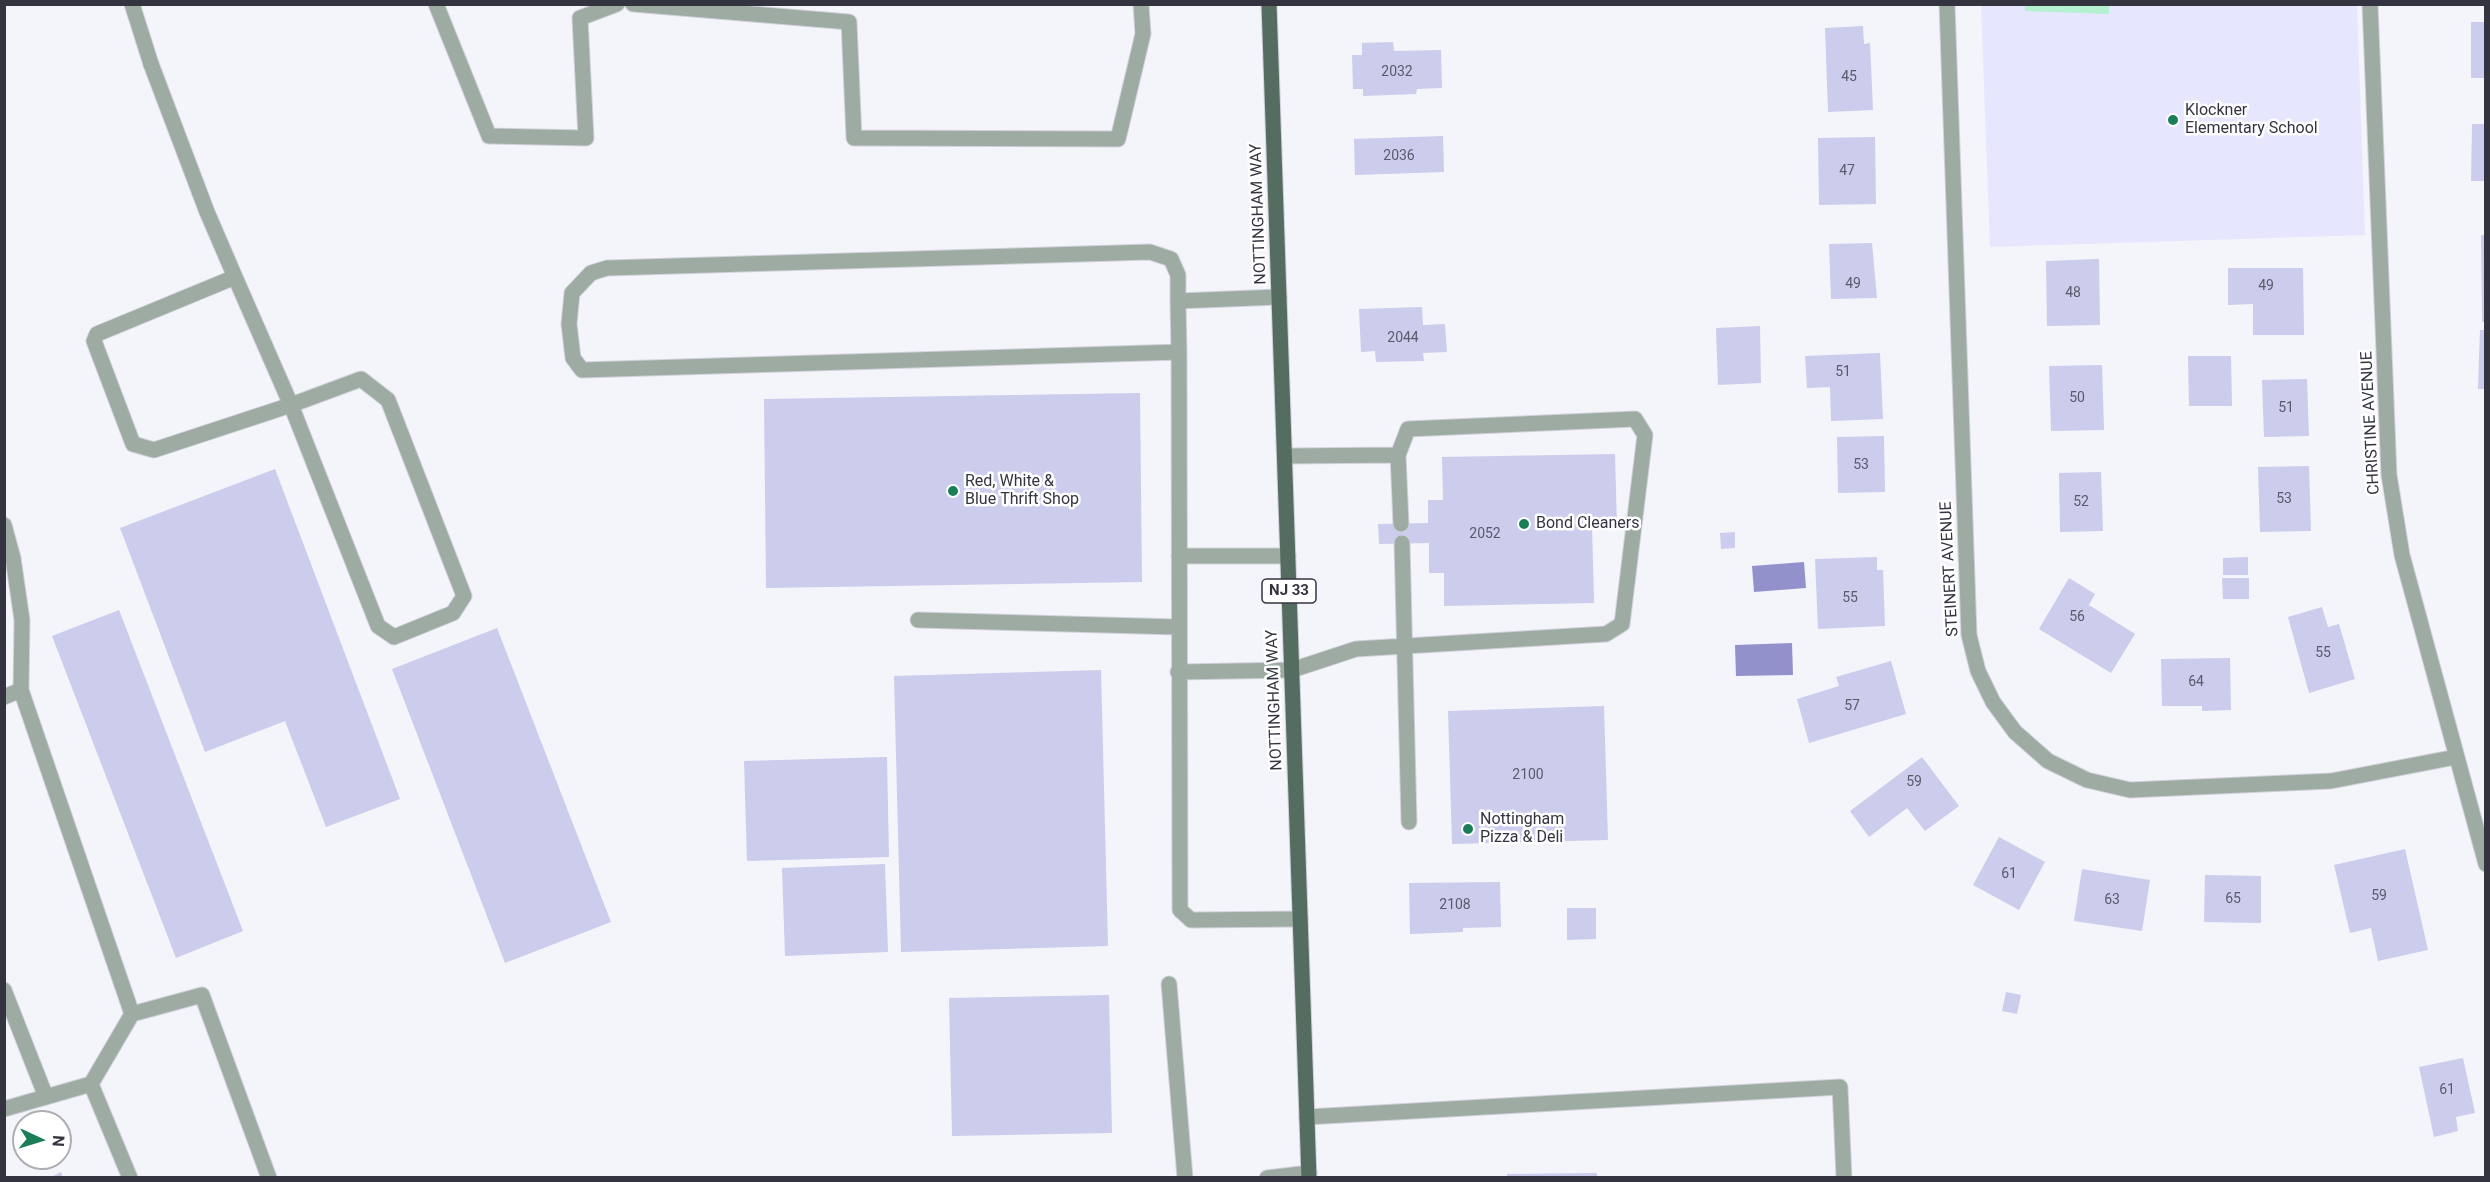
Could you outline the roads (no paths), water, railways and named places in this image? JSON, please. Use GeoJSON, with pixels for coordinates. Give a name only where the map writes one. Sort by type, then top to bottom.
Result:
{"type":"FeatureCollection","features":[{"type":"Feature","properties":{"kind":"main road","name":"NOTTINGHAM WAY"},"geometry":{"type":"LineString","coordinates":[[1269,4],[1309,1175]]}},
{"type":"Feature","properties":{"kind":"street"},"geometry":{"type":"LineString","coordinates":[[132,4],[151,64],[207,212],[291,405],[378,626],[394,637],[453,613],[464,596],[388,400],[362,379],[291,405],[154,450],[133,444],[94,341],[97,334],[235,277]]}},
{"type":"Feature","properties":{"kind":"street"},"geometry":{"type":"LineString","coordinates":[[436,4],[489,136],[586,138],[580,18],[617,4]]}},
{"type":"Feature","properties":{"kind":"street"},"geometry":{"type":"LineString","coordinates":[[633,4],[849,22],[854,138],[1118,139],[1143,34],[1141,4]]}},
{"type":"Feature","properties":{"kind":"street","name":"STEINERT AVENUE"},"geometry":{"type":"LineString","coordinates":[[1947,4],[1969,635],[1978,671],[1992,702],[2015,732],[2048,761],[2087,780],[2130,790],[2331,781],[2456,757]]}},
{"type":"Feature","properties":{"kind":"street","name":"CHRISTINE AVENUE"},"geometry":{"type":"LineString","coordinates":[[2370,4],[2389,475],[2402,555],[2486,864]]}},
{"type":"Feature","properties":{"kind":"street"},"geometry":{"type":"LineString","coordinates":[[1179,352],[582,370],[573,358],[569,324],[572,293],[591,273],[607,268],[1150,252],[1171,259],[1178,275],[1179,352],[1178,672],[1180,910],[1191,920],[1300,919]]}},
{"type":"Feature","properties":{"kind":"street"},"geometry":{"type":"LineString","coordinates":[[1178,301],[1280,297]]}},
{"type":"Feature","properties":{"kind":"street"},"geometry":{"type":"LineString","coordinates":[[1178,672],[1292,670],[1356,649],[1403,648],[1606,634],[1622,624],[1645,435],[1635,419],[1408,429],[1398,455],[1401,524]]}},
{"type":"Feature","properties":{"kind":"street"},"geometry":{"type":"LineString","coordinates":[[1285,456],[1398,455]]}},
{"type":"Feature","properties":{"kind":"street"},"geometry":{"type":"LineString","coordinates":[[4,525],[13,558],[21,620],[21,690],[132,1014]]}},
{"type":"Feature","properties":{"kind":"street"},"geometry":{"type":"LineString","coordinates":[[1402,543],[1409,822]]}},
{"type":"Feature","properties":{"kind":"street"},"geometry":{"type":"LineString","coordinates":[[1179,555],[1288,556]]}},
{"type":"Feature","properties":{"kind":"street"},"geometry":{"type":"LineString","coordinates":[[918,620],[1178,627]]}},
{"type":"Feature","properties":{"kind":"street"},"geometry":{"type":"LineString","coordinates":[[4,697],[21,690]]}},
{"type":"Feature","properties":{"kind":"street"},"geometry":{"type":"LineString","coordinates":[[1169,984],[1185,1178]]}},
{"type":"Feature","properties":{"kind":"street"},"geometry":{"type":"LineString","coordinates":[[4,990],[46,1097]]}},
{"type":"Feature","properties":{"kind":"street"},"geometry":{"type":"LineString","coordinates":[[4,1109],[91,1084],[132,1014],[202,995],[269,1178]]}},
{"type":"Feature","properties":{"kind":"street"},"geometry":{"type":"LineString","coordinates":[[91,1084],[130,1178]]}},
{"type":"Feature","properties":{"kind":"street"},"geometry":{"type":"LineString","coordinates":[[1307,1117],[1840,1087],[1844,1178]]}},
{"type":"Feature","properties":{"kind":"street"},"geometry":{"type":"LineString","coordinates":[[1267,1178],[1309,1175]]}},
{"type":"Feature","properties":{"kind":"water"},"geometry":{"type":"Polygon","coordinates":[[[1804,562],[1806,588],[1754,592],[1752,566],[1804,562]]]}},
{"type":"Feature","properties":{"kind":"water"},"geometry":{"type":"Polygon","coordinates":[[[1792,643],[1793,675],[1736,676],[1735,645],[1792,643]]]}},
{"type":"Feature","properties":{"kind":"place","name":"Klockner Elementary School"},"geometry":{"type":"Point","coordinates":[2173,120]}},
{"type":"Feature","properties":{"kind":"place","name":"Red, White & Blue Thrift Shop"},"geometry":{"type":"Point","coordinates":[953,491]}},
{"type":"Feature","properties":{"kind":"place","name":"Bond Cleaners"},"geometry":{"type":"Point","coordinates":[1524,524]}},
{"type":"Feature","properties":{"kind":"place","name":"Nottingham Pizza & Deli"},"geometry":{"type":"Point","coordinates":[1468,829]}}]}
